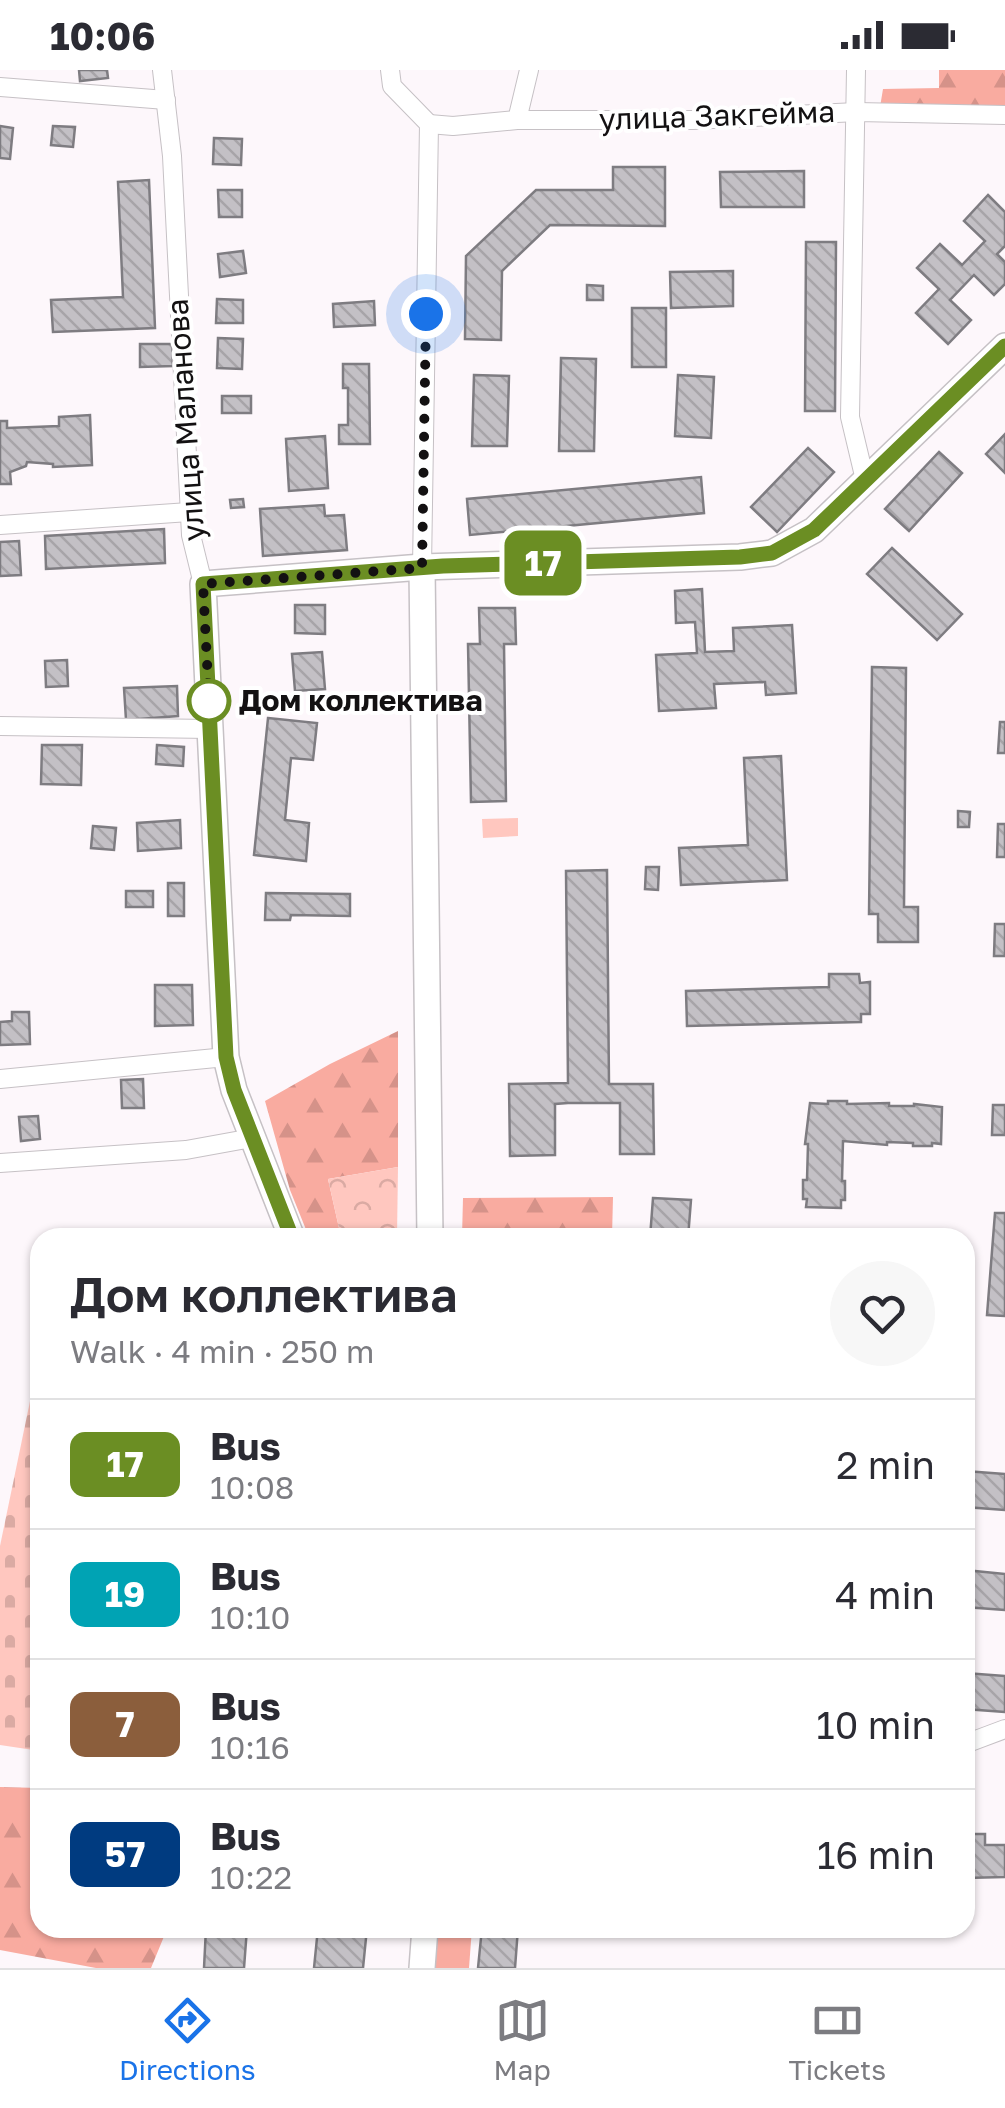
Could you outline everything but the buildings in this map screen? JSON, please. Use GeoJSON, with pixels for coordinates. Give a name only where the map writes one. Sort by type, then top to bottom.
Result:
{"type":"FeatureCollection","features":[{"type":"Feature","properties":{"kind":"street","name":"улица Маланова"},"geometry":{"type":"LineString","coordinates":[[162,70],[172,156],[190,534],[203,584],[226,1057],[234,1090],[288,1228]]}},
{"type":"Feature","properties":{"kind":"street"},"geometry":{"type":"LineString","coordinates":[[390,70],[392,86],[428,124],[422,568],[430,1228]]}},
{"type":"Feature","properties":{"kind":"street"},"geometry":{"type":"LineString","coordinates":[[856,70],[850,418],[865,480]]}},
{"type":"Feature","properties":{"kind":"street"},"geometry":{"type":"LineString","coordinates":[[517,120],[532,71]]}},
{"type":"Feature","properties":{"kind":"street"},"geometry":{"type":"LineString","coordinates":[[0,87],[166,100]]}},
{"type":"Feature","properties":{"kind":"street","name":"улица Закгейма"},"geometry":{"type":"LineString","coordinates":[[428,124],[693,120],[857,112],[1005,115]]}},
{"type":"Feature","properties":{"kind":"street"},"geometry":{"type":"LineString","coordinates":[[203,584],[422,568],[772,553],[814,530],[1005,346]]}},
{"type":"Feature","properties":{"kind":"street"},"geometry":{"type":"LineString","coordinates":[[0,525],[189,512]]}},
{"type":"Feature","properties":{"kind":"street"},"geometry":{"type":"LineString","coordinates":[[0,726],[210,729]]}},
{"type":"Feature","properties":{"kind":"street"},"geometry":{"type":"LineString","coordinates":[[0,1079],[226,1057]]}},
{"type":"Feature","properties":{"kind":"street"},"geometry":{"type":"LineString","coordinates":[[0,1163],[186,1150],[252,1138]]}},
{"type":"Feature","properties":{"kind":"street"},"geometry":{"type":"LineString","coordinates":[[975,1740],[1005,1729]]}},
{"type":"Feature","properties":{"kind":"street"},"geometry":{"type":"LineString","coordinates":[[422,1968],[424,1938]]}},
{"type":"Feature","properties":{"kind":"green space"},"geometry":{"type":"Polygon","coordinates":[[[939,70],[1005,70],[1005,105],[880,107],[883,89],[939,88],[939,70]]]}},
{"type":"Feature","properties":{"kind":"green space"},"geometry":{"type":"Polygon","coordinates":[[[518,818],[518,836],[483,838],[482,819],[518,818]]]}},
{"type":"Feature","properties":{"kind":"green space"},"geometry":{"type":"Polygon","coordinates":[[[398,1031],[398,1167],[328,1179],[339,1228],[305,1228],[290,1190],[265,1101],[398,1031]]]}},
{"type":"Feature","properties":{"kind":"green space"},"geometry":{"type":"Polygon","coordinates":[[[398,1167],[397,1228],[339,1228],[328,1179],[398,1167]]]}},
{"type":"Feature","properties":{"kind":"green space"},"geometry":{"type":"Polygon","coordinates":[[[613,1197],[612,1228],[462,1228],[463,1198],[613,1197]]]}},
{"type":"Feature","properties":{"kind":"green space"},"geometry":{"type":"Polygon","coordinates":[[[30,1401],[30,1750],[0,1745],[0,1546],[30,1401]]]}},
{"type":"Feature","properties":{"kind":"green space"},"geometry":{"type":"Polygon","coordinates":[[[0,1787],[30,1788],[30,1938],[163,1938],[151,1968],[96,1968],[0,1950],[0,1787]]]}},
{"type":"Feature","properties":{"kind":"green space"},"geometry":{"type":"Polygon","coordinates":[[[436,1938],[471,1938],[469,1968],[433,1968],[436,1938]]]}},
{"type":"Feature","properties":{"kind":"bus line","name":"17"},"geometry":{"type":"LineString","coordinates":[[288,1228],[234,1090],[226,1057],[203,584],[443,566],[772,553],[814,530],[1005,346]]}},
{"type":"Feature","properties":{"kind":"place","name":"Дом коллектива"},"geometry":{"type":"Point","coordinates":[209,701]}},
{"type":"Feature","properties":{"kind":"route"},"geometry":{"type":"LineString","coordinates":[[209,701],[203,584],[422,568],[426,314]]}}]}
